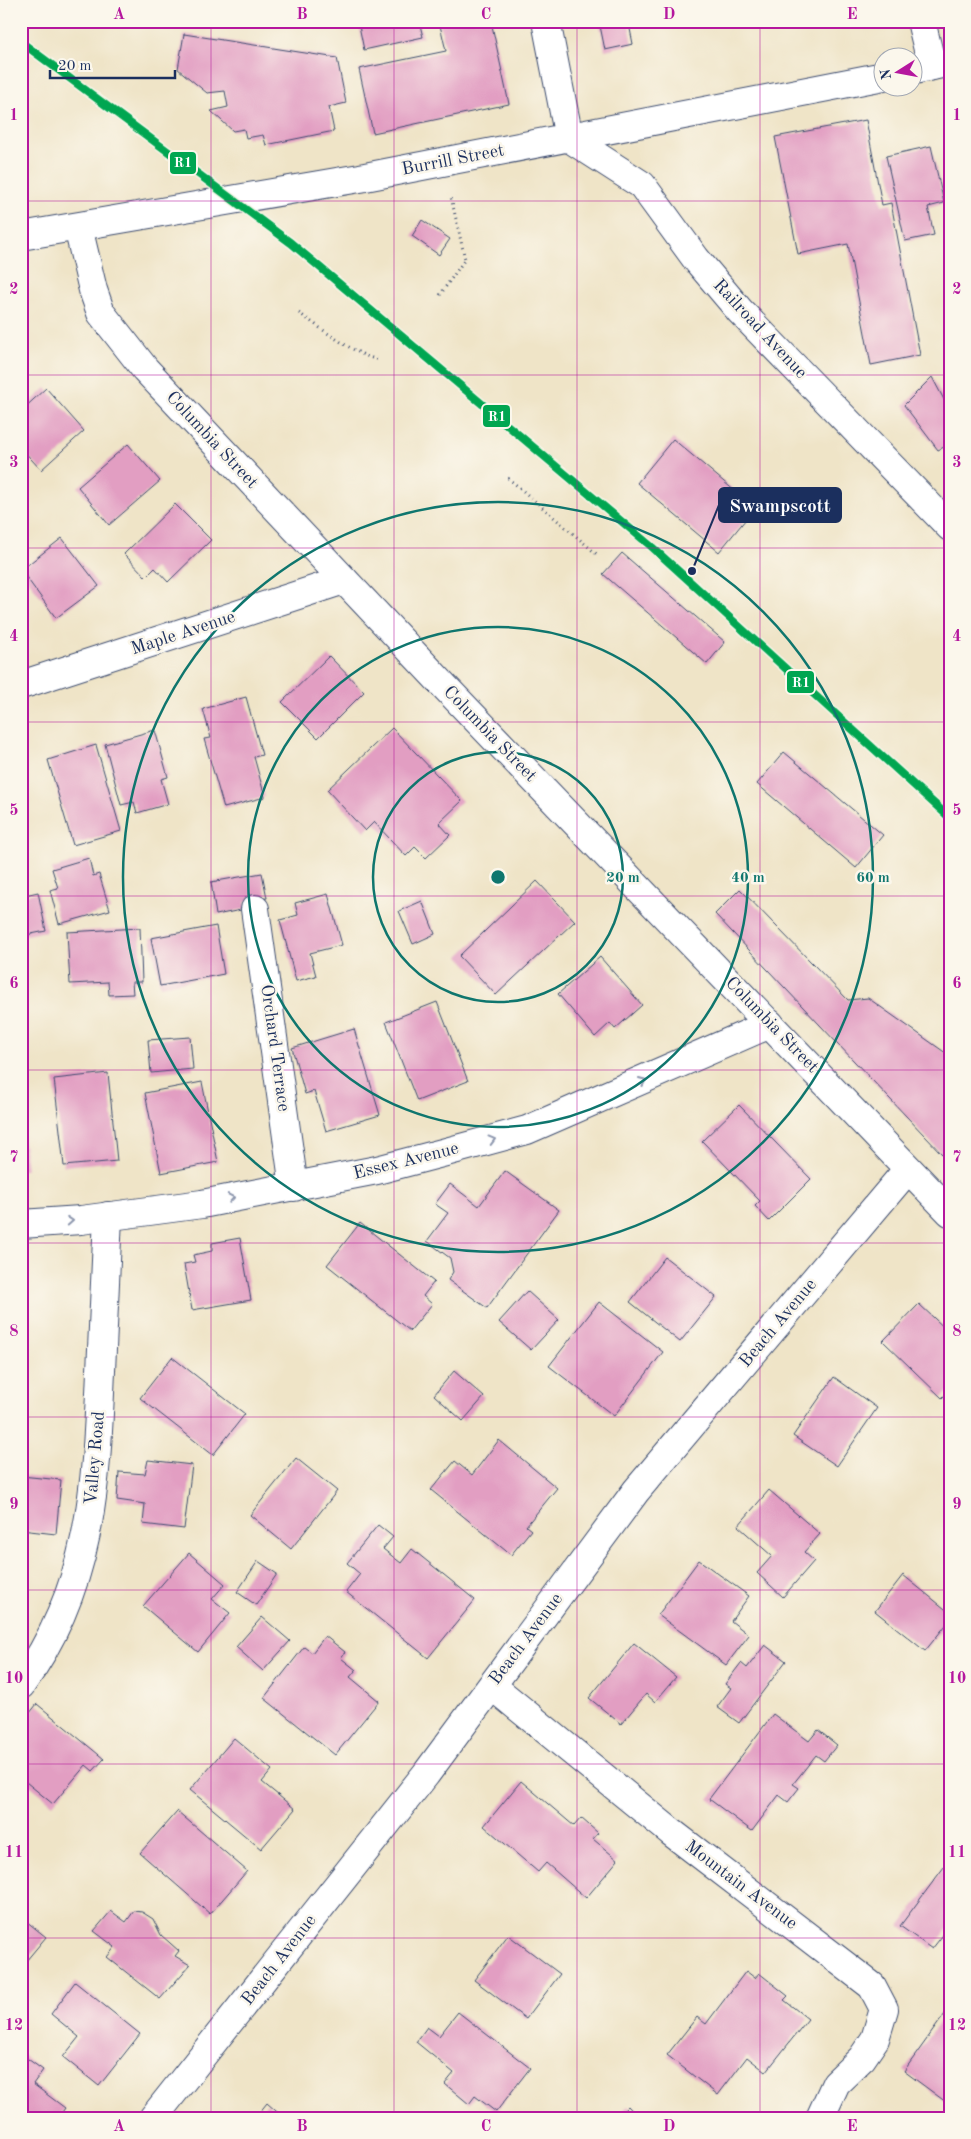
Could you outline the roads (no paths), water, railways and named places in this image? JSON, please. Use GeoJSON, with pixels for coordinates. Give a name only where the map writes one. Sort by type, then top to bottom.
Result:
{"type":"FeatureCollection","features":[{"type":"Feature","properties":{"kind":"street"},"geometry":{"type":"LineString","coordinates":[[546,21],[569,138]]}},
{"type":"Feature","properties":{"kind":"street"},"geometry":{"type":"LineString","coordinates":[[921,21],[932,66]]}},
{"type":"Feature","properties":{"kind":"street","name":"Burrill Street"},"geometry":{"type":"LineString","coordinates":[[21,236],[360,178],[874,78]]}},
{"type":"Feature","properties":{"kind":"street","name":"Railroad Avenue"},"geometry":{"type":"LineString","coordinates":[[569,138],[642,185],[696,259],[740,311],[950,527]]}},
{"type":"Feature","properties":{"kind":"street","name":"Columbia Street"},"geometry":{"type":"LineString","coordinates":[[78,227],[93,290],[101,313],[151,375],[344,580],[950,1212]]}},
{"type":"Feature","properties":{"kind":"street","name":"Maple Avenue"},"geometry":{"type":"LineString","coordinates":[[21,685],[344,580]]}},
{"type":"Feature","properties":{"kind":"street","name":"Orchard Terrace"},"geometry":{"type":"LineString","coordinates":[[256,909],[294,1187]]}},
{"type":"Feature","properties":{"kind":"street","name":"Essex Avenue"},"geometry":{"type":"LineString","coordinates":[[21,1224],[108,1216],[202,1204],[294,1187],[377,1170],[527,1130],[770,1024]]}},
{"type":"Feature","properties":{"kind":"street","name":"Beach Avenue"},"geometry":{"type":"LineString","coordinates":[[153,2118],[426,1774],[636,1491],[908,1168]]}},
{"type":"Feature","properties":{"kind":"street","name":"Valley Road"},"geometry":{"type":"LineString","coordinates":[[21,1685],[51,1636],[72,1591],[87,1536],[97,1467],[108,1216]]}},
{"type":"Feature","properties":{"kind":"street","name":"Mountain Avenue"},"geometry":{"type":"LineString","coordinates":[[492,1686],[671,1832],[872,1986],[884,2010],[875,2039],[862,2058],[836,2083],[820,2118]]}},
{"type":"Feature","properties":{"kind":"railway"},"geometry":{"type":"LineString","coordinates":[[21,42],[291,243],[652,547],[950,818]]}},
{"type":"Feature","properties":{"kind":"place","name":"Swampscott"},"geometry":{"type":"Point","coordinates":[692,571]}}]}
